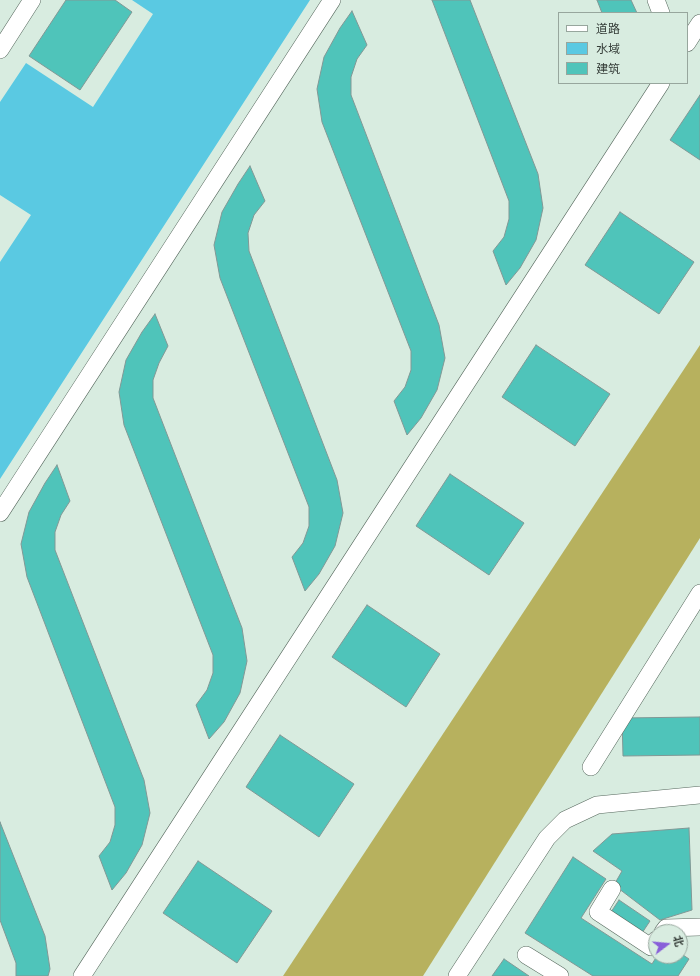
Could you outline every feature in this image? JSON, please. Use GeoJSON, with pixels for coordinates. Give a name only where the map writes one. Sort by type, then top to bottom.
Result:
{"type":"FeatureCollection","features":[{"type":"Feature","properties":{"kind":"street"},"geometry":{"type":"LineString","coordinates":[[0,50],[32,0]]}},
{"type":"Feature","properties":{"kind":"street"},"geometry":{"type":"LineString","coordinates":[[0,513],[332,0]]}},
{"type":"Feature","properties":{"kind":"street"},"geometry":{"type":"LineString","coordinates":[[656,0],[661,12]]}},
{"type":"Feature","properties":{"kind":"street"},"geometry":{"type":"LineString","coordinates":[[688,41],[700,23]]}},
{"type":"Feature","properties":{"kind":"street"},"geometry":{"type":"LineString","coordinates":[[82,976],[660,84]]}},
{"type":"Feature","properties":{"kind":"street"},"geometry":{"type":"LineString","coordinates":[[591,766],[700,593]]}},
{"type":"Feature","properties":{"kind":"street"},"geometry":{"type":"LineString","coordinates":[[457,976],[547,838],[565,820],[597,805],[700,796]]}},
{"type":"Feature","properties":{"kind":"street"},"geometry":{"type":"LineString","coordinates":[[612,889],[598,912],[648,945]]}},
{"type":"Feature","properties":{"kind":"street"},"geometry":{"type":"LineString","coordinates":[[688,927],[700,926]]}},
{"type":"Feature","properties":{"kind":"street"},"geometry":{"type":"LineString","coordinates":[[526,955],[560,976]]}},
{"type":"Feature","properties":{"kind":"shaded area"},"geometry":{"type":"Polygon","coordinates":[[[700,345],[700,538],[423,976],[283,976],[700,345]]]}},
{"type":"Feature","properties":{"kind":"water"},"geometry":{"type":"Polygon","coordinates":[[[132,0],[310,0],[0,479],[0,262],[31,215],[0,195],[0,102],[26,63],[93,107],[153,14],[132,0]]]}},
{"type":"Feature","properties":{"kind":"building"},"geometry":{"type":"Polygon","coordinates":[[[66,0],[115,0],[132,12],[80,90],[29,56],[66,0]]]}},
{"type":"Feature","properties":{"kind":"building"},"geometry":{"type":"Polygon","coordinates":[[[432,0],[470,0],[538,174],[543,208],[536,240],[520,268],[506,285],[493,251],[504,237],[509,219],[509,201],[432,0]]]}},
{"type":"Feature","properties":{"kind":"building"},"geometry":{"type":"Polygon","coordinates":[[[597,0],[631,0],[637,12],[602,12],[597,0]]]}},
{"type":"Feature","properties":{"kind":"building"},"geometry":{"type":"Polygon","coordinates":[[[352,11],[367,45],[357,59],[351,77],[351,95],[439,325],[445,358],[437,390],[421,418],[407,435],[394,401],[405,387],[411,370],[411,351],[322,122],[317,89],[324,57],[340,28],[352,11]]]}},
{"type":"Feature","properties":{"kind":"building"},"geometry":{"type":"Polygon","coordinates":[[[700,95],[700,160],[670,140],[700,95]]]}},
{"type":"Feature","properties":{"kind":"building"},"geometry":{"type":"Polygon","coordinates":[[[250,166],[265,201],[254,215],[248,233],[249,251],[337,480],[343,513],[335,546],[319,574],[305,591],[292,557],[303,543],[309,526],[309,507],[220,278],[214,245],[222,212],[250,166]]]}},
{"type":"Feature","properties":{"kind":"building"},"geometry":{"type":"Polygon","coordinates":[[[620,212],[694,262],[659,314],[585,265],[620,212]]]}},
{"type":"Feature","properties":{"kind":"building"},"geometry":{"type":"Polygon","coordinates":[[[155,314],[168,346],[159,363],[153,380],[153,398],[242,628],[247,661],[240,693],[224,722],[209,739],[196,705],[207,690],[213,673],[213,655],[124,425],[119,392],[126,360],[142,332],[155,314]]]}},
{"type":"Feature","properties":{"kind":"building"},"geometry":{"type":"Polygon","coordinates":[[[536,345],[610,394],[575,446],[502,397],[536,345]]]}},
{"type":"Feature","properties":{"kind":"building"},"geometry":{"type":"Polygon","coordinates":[[[57,465],[70,501],[61,515],[55,532],[55,550],[144,780],[150,813],[142,845],[126,873],[112,890],[99,856],[110,842],[115,825],[115,807],[27,577],[21,544],[29,512],[57,465]]]}},
{"type":"Feature","properties":{"kind":"building"},"geometry":{"type":"Polygon","coordinates":[[[450,474],[524,523],[489,575],[416,526],[450,474]]]}},
{"type":"Feature","properties":{"kind":"building"},"geometry":{"type":"Polygon","coordinates":[[[367,605],[440,654],[406,707],[332,657],[367,605]]]}},
{"type":"Feature","properties":{"kind":"building"},"geometry":{"type":"Polygon","coordinates":[[[700,717],[700,755],[623,756],[622,718],[700,717]]]}},
{"type":"Feature","properties":{"kind":"building"},"geometry":{"type":"Polygon","coordinates":[[[280,735],[354,784],[319,837],[246,787],[280,735]]]}},
{"type":"Feature","properties":{"kind":"building"},"geometry":{"type":"Polygon","coordinates":[[[0,822],[45,936],[50,969],[48,976],[16,976],[16,963],[0,920],[0,822]]]}},
{"type":"Feature","properties":{"kind":"building"},"geometry":{"type":"Polygon","coordinates":[[[689,828],[692,910],[660,920],[614,885],[622,871],[593,851],[612,834],[689,828]]]}},
{"type":"Feature","properties":{"kind":"building"},"geometry":{"type":"Polygon","coordinates":[[[573,857],[606,879],[581,918],[648,961],[648,964],[686,964],[678,976],[593,976],[525,933],[573,857]]]}},
{"type":"Feature","properties":{"kind":"building"},"geometry":{"type":"Polygon","coordinates":[[[198,861],[272,911],[237,963],[163,913],[198,861]]]}},
{"type":"Feature","properties":{"kind":"building"},"geometry":{"type":"Polygon","coordinates":[[[619,900],[650,921],[642,933],[611,912],[619,900]]]}},
{"type":"Feature","properties":{"kind":"building"},"geometry":{"type":"Polygon","coordinates":[[[504,959],[529,976],[492,976],[504,959]]]}}]}
